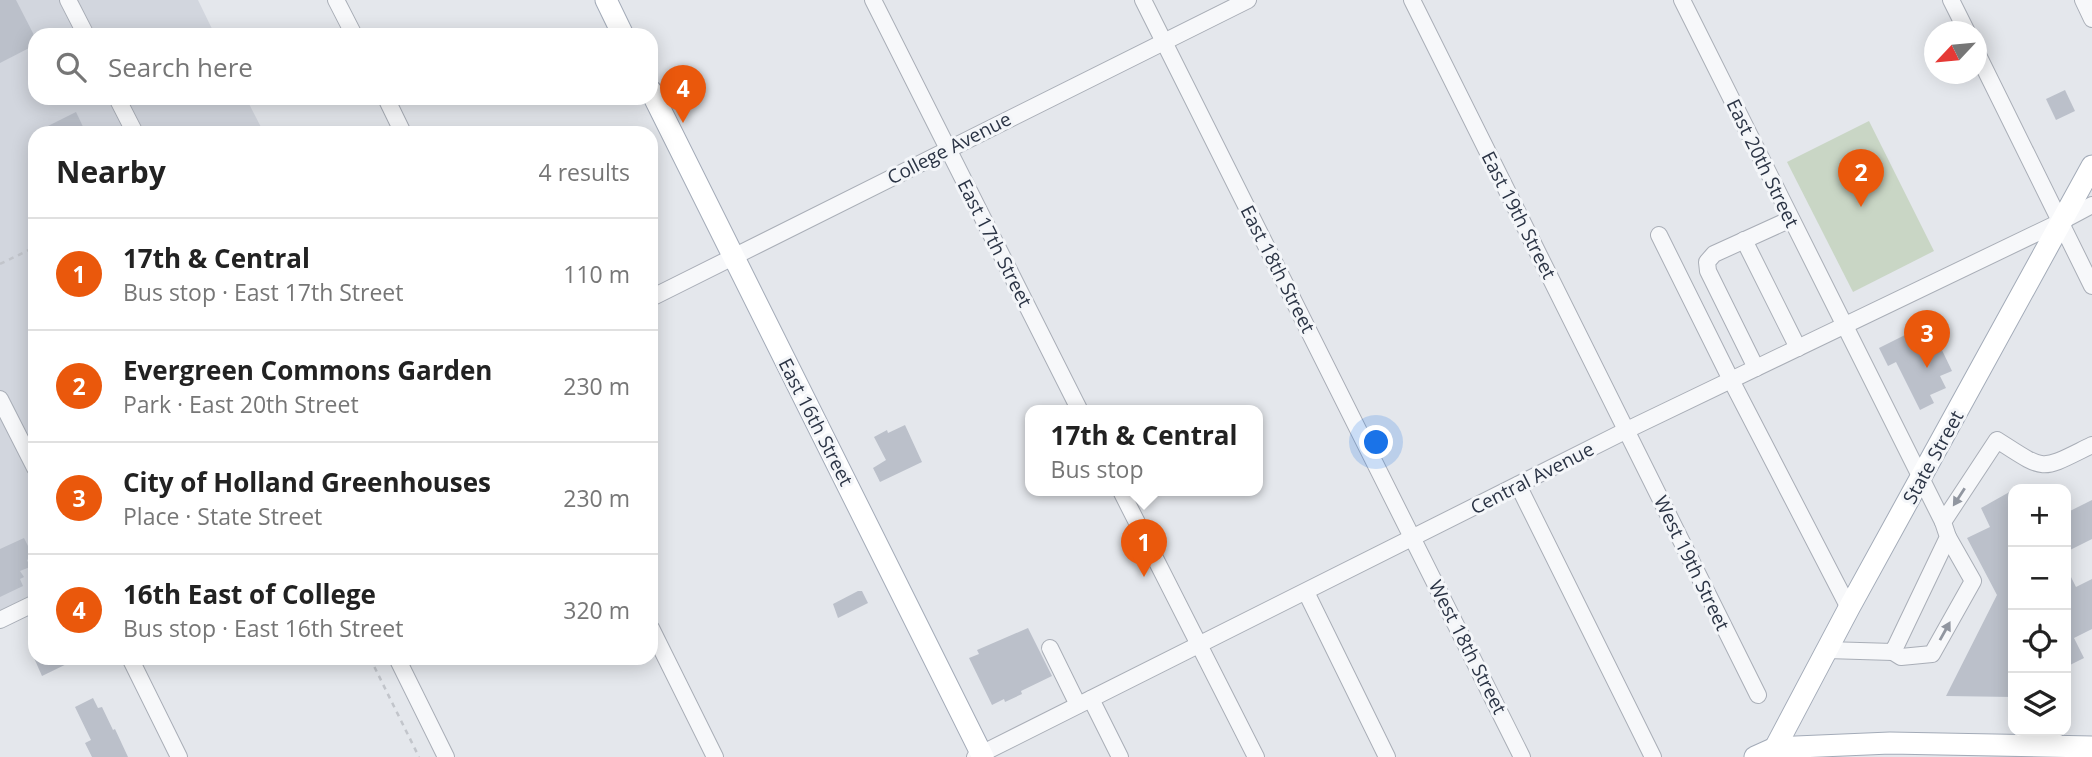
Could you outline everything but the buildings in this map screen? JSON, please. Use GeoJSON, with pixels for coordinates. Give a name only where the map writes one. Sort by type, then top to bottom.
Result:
{"type":"FeatureCollection","features":[{"type":"Feature","properties":{"kind":"main road"},"geometry":{"type":"LineString","coordinates":[[606,0],[620,28]]}},
{"type":"Feature","properties":{"kind":"main road","name":"East 16th Street"},"geometry":{"type":"LineString","coordinates":[[658,105],[980,756]]}},
{"type":"Feature","properties":{"kind":"main road","name":"State Street"},"geometry":{"type":"LineString","coordinates":[[1765,752],[1827,650],[2092,166]]}},
{"type":"Feature","properties":{"kind":"main road"},"geometry":{"type":"LineString","coordinates":[[1765,752],[2052,752],[2092,747]]}},
{"type":"Feature","properties":{"kind":"street"},"geometry":{"type":"LineString","coordinates":[[68,0],[82,28]]}},
{"type":"Feature","properties":{"kind":"street"},"geometry":{"type":"LineString","coordinates":[[336,0],[350,28]]}},
{"type":"Feature","properties":{"kind":"street","name":"East 17th Street"},"geometry":{"type":"LineString","coordinates":[[873,0],[1077,405]]}},
{"type":"Feature","properties":{"kind":"street","name":"East 18th Street"},"geometry":{"type":"LineString","coordinates":[[1143,0],[1413,537]]}},
{"type":"Feature","properties":{"kind":"street","name":"College Avenue"},"geometry":{"type":"LineString","coordinates":[[658,294],[1248,0]]}},
{"type":"Feature","properties":{"kind":"street","name":"East 19th Street"},"geometry":{"type":"LineString","coordinates":[[1412,0],[1627,430]]}},
{"type":"Feature","properties":{"kind":"street","name":"East 20th Street"},"geometry":{"type":"LineString","coordinates":[[1682,0],[1920,480],[1973,581],[1932,654],[1901,657],[1893,652]]}},
{"type":"Feature","properties":{"kind":"street"},"geometry":{"type":"LineString","coordinates":[[1951,0],[1962,21]]}},
{"type":"Feature","properties":{"kind":"street"},"geometry":{"type":"LineString","coordinates":[[2083,0],[2092,19]]}},
{"type":"Feature","properties":{"kind":"street"},"geometry":{"type":"LineString","coordinates":[[1987,73],[2092,285]]}},
{"type":"Feature","properties":{"kind":"street"},"geometry":{"type":"LineString","coordinates":[[121,105],[131,126]]}},
{"type":"Feature","properties":{"kind":"street"},"geometry":{"type":"LineString","coordinates":[[389,105],[400,126]]}},
{"type":"Feature","properties":{"kind":"street","name":"Central Avenue"},"geometry":{"type":"LineString","coordinates":[[980,756],[1627,430],[2092,205]]}},
{"type":"Feature","properties":{"kind":"street"},"geometry":{"type":"LineString","coordinates":[[1756,368],[1708,271],[1707,262],[1714,254],[1791,219]]}},
{"type":"Feature","properties":{"kind":"street"},"geometry":{"type":"LineString","coordinates":[[1659,234],[1849,608]]}},
{"type":"Feature","properties":{"kind":"street"},"geometry":{"type":"LineString","coordinates":[[1744,240],[1798,348]]}},
{"type":"Feature","properties":{"kind":"street"},"geometry":{"type":"LineString","coordinates":[[0,399],[28,454]]}},
{"type":"Feature","properties":{"kind":"street","name":"West 19th Street"},"geometry":{"type":"LineString","coordinates":[[1627,430],[1758,695]]}},
{"type":"Feature","properties":{"kind":"street"},"geometry":{"type":"LineString","coordinates":[[1827,650],[1893,652],[1946,530],[1997,440],[2035,464],[2049,466],[2092,445]]}},
{"type":"Feature","properties":{"kind":"street"},"geometry":{"type":"LineString","coordinates":[[1518,485],[1653,757]]}},
{"type":"Feature","properties":{"kind":"street"},"geometry":{"type":"LineString","coordinates":[[1124,496],[1256,757]]}},
{"type":"Feature","properties":{"kind":"street","name":"West 18th Street"},"geometry":{"type":"LineString","coordinates":[[1413,537],[1522,757]]}},
{"type":"Feature","properties":{"kind":"street"},"geometry":{"type":"LineString","coordinates":[[1306,592],[1387,757]]}},
{"type":"Feature","properties":{"kind":"street"},"geometry":{"type":"LineString","coordinates":[[0,620],[28,606]]}},
{"type":"Feature","properties":{"kind":"street"},"geometry":{"type":"LineString","coordinates":[[658,642],[715,757]]}},
{"type":"Feature","properties":{"kind":"street"},"geometry":{"type":"LineString","coordinates":[[1050,648],[1120,757]]}},
{"type":"Feature","properties":{"kind":"street"},"geometry":{"type":"LineString","coordinates":[[133,665],[179,757]]}},
{"type":"Feature","properties":{"kind":"street"},"geometry":{"type":"LineString","coordinates":[[400,665],[446,757]]}},
{"type":"Feature","properties":{"kind":"path"},"geometry":{"type":"LineString","coordinates":[[0,264],[28,250]]}},
{"type":"Feature","properties":{"kind":"path"},"geometry":{"type":"LineString","coordinates":[[373,665],[419,757]]}},
{"type":"Feature","properties":{"kind":"shaded area"},"geometry":{"type":"Polygon","coordinates":[[[0,0],[198,0],[212,28],[28,28],[28,105],[250,105],[260,126],[28,126],[28,606],[0,620],[0,0]]]}},
{"type":"Feature","properties":{"kind":"green space"},"geometry":{"type":"Polygon","coordinates":[[[1869,121],[1934,251],[1853,292],[1787,162],[1869,121]]]}},
{"type":"Feature","properties":{"kind":"place","name":"16th East of College"},"geometry":{"type":"Point","coordinates":[683,123]}},
{"type":"Feature","properties":{"kind":"place","name":"Evergreen Commons Garden"},"geometry":{"type":"Point","coordinates":[1861,207]}},
{"type":"Feature","properties":{"kind":"place","name":"City of Holland Greenhouses"},"geometry":{"type":"Point","coordinates":[1927,368]}},
{"type":"Feature","properties":{"kind":"place","name":"17th & Central"},"geometry":{"type":"Point","coordinates":[1144,577]}}]}
